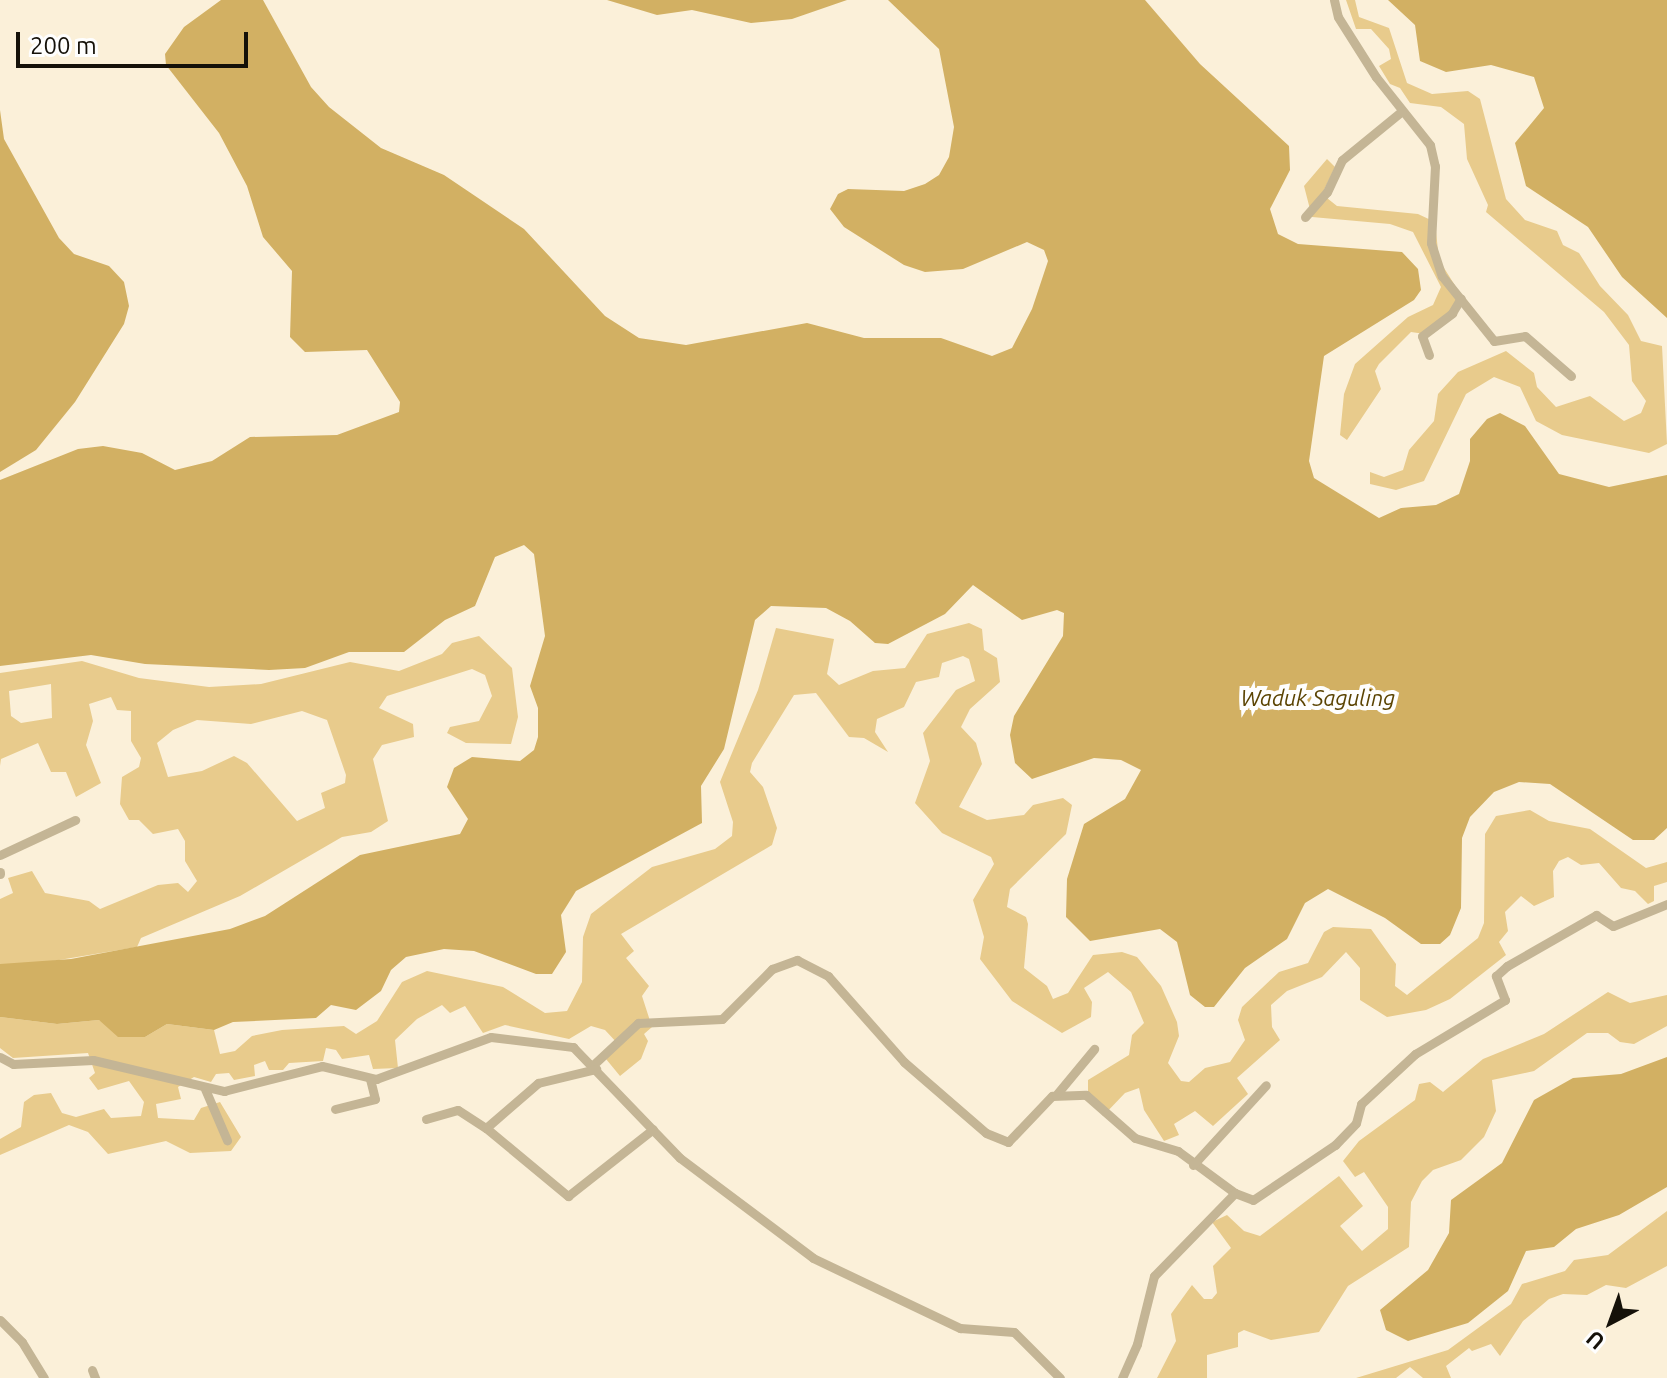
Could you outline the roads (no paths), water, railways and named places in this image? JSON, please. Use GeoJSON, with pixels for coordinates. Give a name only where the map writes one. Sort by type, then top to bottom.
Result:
{"type":"FeatureCollection","features":[{"type":"Feature","properties":{"kind":"street"},"geometry":{"type":"LineString","coordinates":[[1334,0],[1347,31],[1402,111],[1430,145],[1435,166],[1431,243],[1442,276],[1494,341],[1525,336],[1571,376]]}},
{"type":"Feature","properties":{"kind":"street"},"geometry":{"type":"LineString","coordinates":[[1305,217],[1327,192],[1342,160],[1402,111]]}},
{"type":"Feature","properties":{"kind":"street"},"geometry":{"type":"LineString","coordinates":[[1429,355],[1422,336],[1452,313],[1461,298]]}},
{"type":"Feature","properties":{"kind":"street"},"geometry":{"type":"LineString","coordinates":[[0,855],[75,820]]}},
{"type":"Feature","properties":{"kind":"street"},"geometry":{"type":"LineString","coordinates":[[1056,1095],[1086,1095],[1122,1130],[1178,1151],[1235,1193],[1258,1199],[1335,1145],[1356,1123],[1361,1104],[1415,1054],[1505,1000],[1496,976],[1507,966],[1596,915],[1613,926],[1667,904]]}},
{"type":"Feature","properties":{"kind":"street"},"geometry":{"type":"LineString","coordinates":[[486,1128],[538,1083],[594,1067],[638,1023],[722,1019],[772,969],[797,960],[828,976],[904,1062],[986,1133],[1008,1142],[1056,1095],[1094,1049]]}},
{"type":"Feature","properties":{"kind":"street"},"geometry":{"type":"LineString","coordinates":[[0,1057],[13,1064],[93,1060],[205,1089],[231,1090],[324,1066],[370,1079],[491,1037],[573,1047],[653,1129],[750,1215],[813,1258],[960,1328],[1014,1332],[1060,1378]]}},
{"type":"Feature","properties":{"kind":"street"},"geometry":{"type":"LineString","coordinates":[[335,1109],[375,1099],[370,1079]]}},
{"type":"Feature","properties":{"kind":"street"},"geometry":{"type":"LineString","coordinates":[[1193,1165],[1266,1085]]}},
{"type":"Feature","properties":{"kind":"street"},"geometry":{"type":"LineString","coordinates":[[205,1089],[227,1140]]}},
{"type":"Feature","properties":{"kind":"street"},"geometry":{"type":"LineString","coordinates":[[426,1119],[458,1110],[486,1128],[568,1196],[653,1129]]}},
{"type":"Feature","properties":{"kind":"street"},"geometry":{"type":"LineString","coordinates":[[1122,1378],[1137,1344],[1154,1276],[1235,1193]]}},
{"type":"Feature","properties":{"kind":"street"},"geometry":{"type":"LineString","coordinates":[[0,1320],[20,1339],[44,1378]]}},
{"type":"Feature","properties":{"kind":"water","name":"Waduk Saguling"},"geometry":{"type":"Polygon","coordinates":[[[221,0],[263,0],[311,87],[329,107],[381,148],[444,175],[524,229],[605,316],[639,338],[686,345],[807,323],[864,338],[941,338],[992,356],[1012,348],[1032,309],[1048,261],[1044,250],[1027,242],[963,269],[925,272],[904,265],[844,227],[830,209],[838,194],[848,189],[904,191],[925,184],[939,175],[949,157],[954,127],[939,49],[888,0],[1145,0],[1200,64],[1289,146],[1290,170],[1270,209],[1278,234],[1298,244],[1402,252],[1418,269],[1421,290],[1414,300],[1324,356],[1309,461],[1314,478],[1379,518],[1401,508],[1436,505],[1459,494],[1470,461],[1470,439],[1487,419],[1500,413],[1525,426],[1559,474],[1609,487],[1667,475],[1667,828],[1654,840],[1633,840],[1550,784],[1519,782],[1494,792],[1470,817],[1462,838],[1461,908],[1450,935],[1440,944],[1421,944],[1385,918],[1328,889],[1305,903],[1287,939],[1245,968],[1214,1007],[1205,1007],[1190,995],[1177,942],[1160,929],[1090,941],[1066,917],[1067,879],[1084,824],[1125,799],[1141,770],[1121,760],[1094,758],[1032,779],[1015,763],[1010,735],[1014,716],[1063,636],[1064,613],[1057,610],[1022,620],[973,585],[945,614],[888,644],[875,643],[850,621],[826,608],[771,606],[755,620],[724,749],[701,786],[702,823],[576,891],[561,915],[566,952],[552,974],[536,974],[474,951],[444,949],[406,957],[391,970],[381,991],[356,1010],[331,1005],[316,1018],[233,1022],[214,1030],[167,1024],[145,1037],[118,1037],[99,1020],[57,1024],[0,1017],[0,964],[71,959],[230,929],[265,916],[360,855],[460,834],[468,819],[447,787],[454,768],[472,757],[520,761],[534,750],[538,737],[538,708],[530,686],[545,636],[534,554],[524,545],[495,557],[475,606],[445,620],[404,652],[349,652],[305,668],[269,670],[145,664],[91,655],[0,666],[0,480],[78,449],[103,446],[142,453],[175,470],[212,461],[250,437],[337,435],[399,412],[400,402],[367,350],[305,352],[290,337],[292,271],[263,237],[247,186],[219,133],[166,65],[165,54],[184,27],[221,0]]]}},
{"type":"Feature","properties":{"kind":"water"},"geometry":{"type":"Polygon","coordinates":[[[607,0],[847,0],[792,19],[751,23],[692,10],[657,15],[607,0]]]}},
{"type":"Feature","properties":{"kind":"water"},"geometry":{"type":"Polygon","coordinates":[[[1388,0],[1667,0],[1667,318],[1622,277],[1588,227],[1526,186],[1515,143],[1544,108],[1534,77],[1491,65],[1446,72],[1420,61],[1415,25],[1388,0]]]}},
{"type":"Feature","properties":{"kind":"water"},"geometry":{"type":"Polygon","coordinates":[[[0,110],[4,139],[59,238],[74,254],[109,266],[124,282],[129,306],[124,324],[75,402],[36,450],[0,472],[0,110]]]}},
{"type":"Feature","properties":{"kind":"water"},"geometry":{"type":"Polygon","coordinates":[[[1667,1057],[1667,1187],[1619,1215],[1576,1229],[1554,1247],[1526,1251],[1508,1291],[1468,1323],[1408,1341],[1386,1330],[1380,1310],[1428,1270],[1449,1233],[1451,1200],[1502,1163],[1534,1100],[1573,1078],[1621,1074],[1667,1057]]]}}]}
